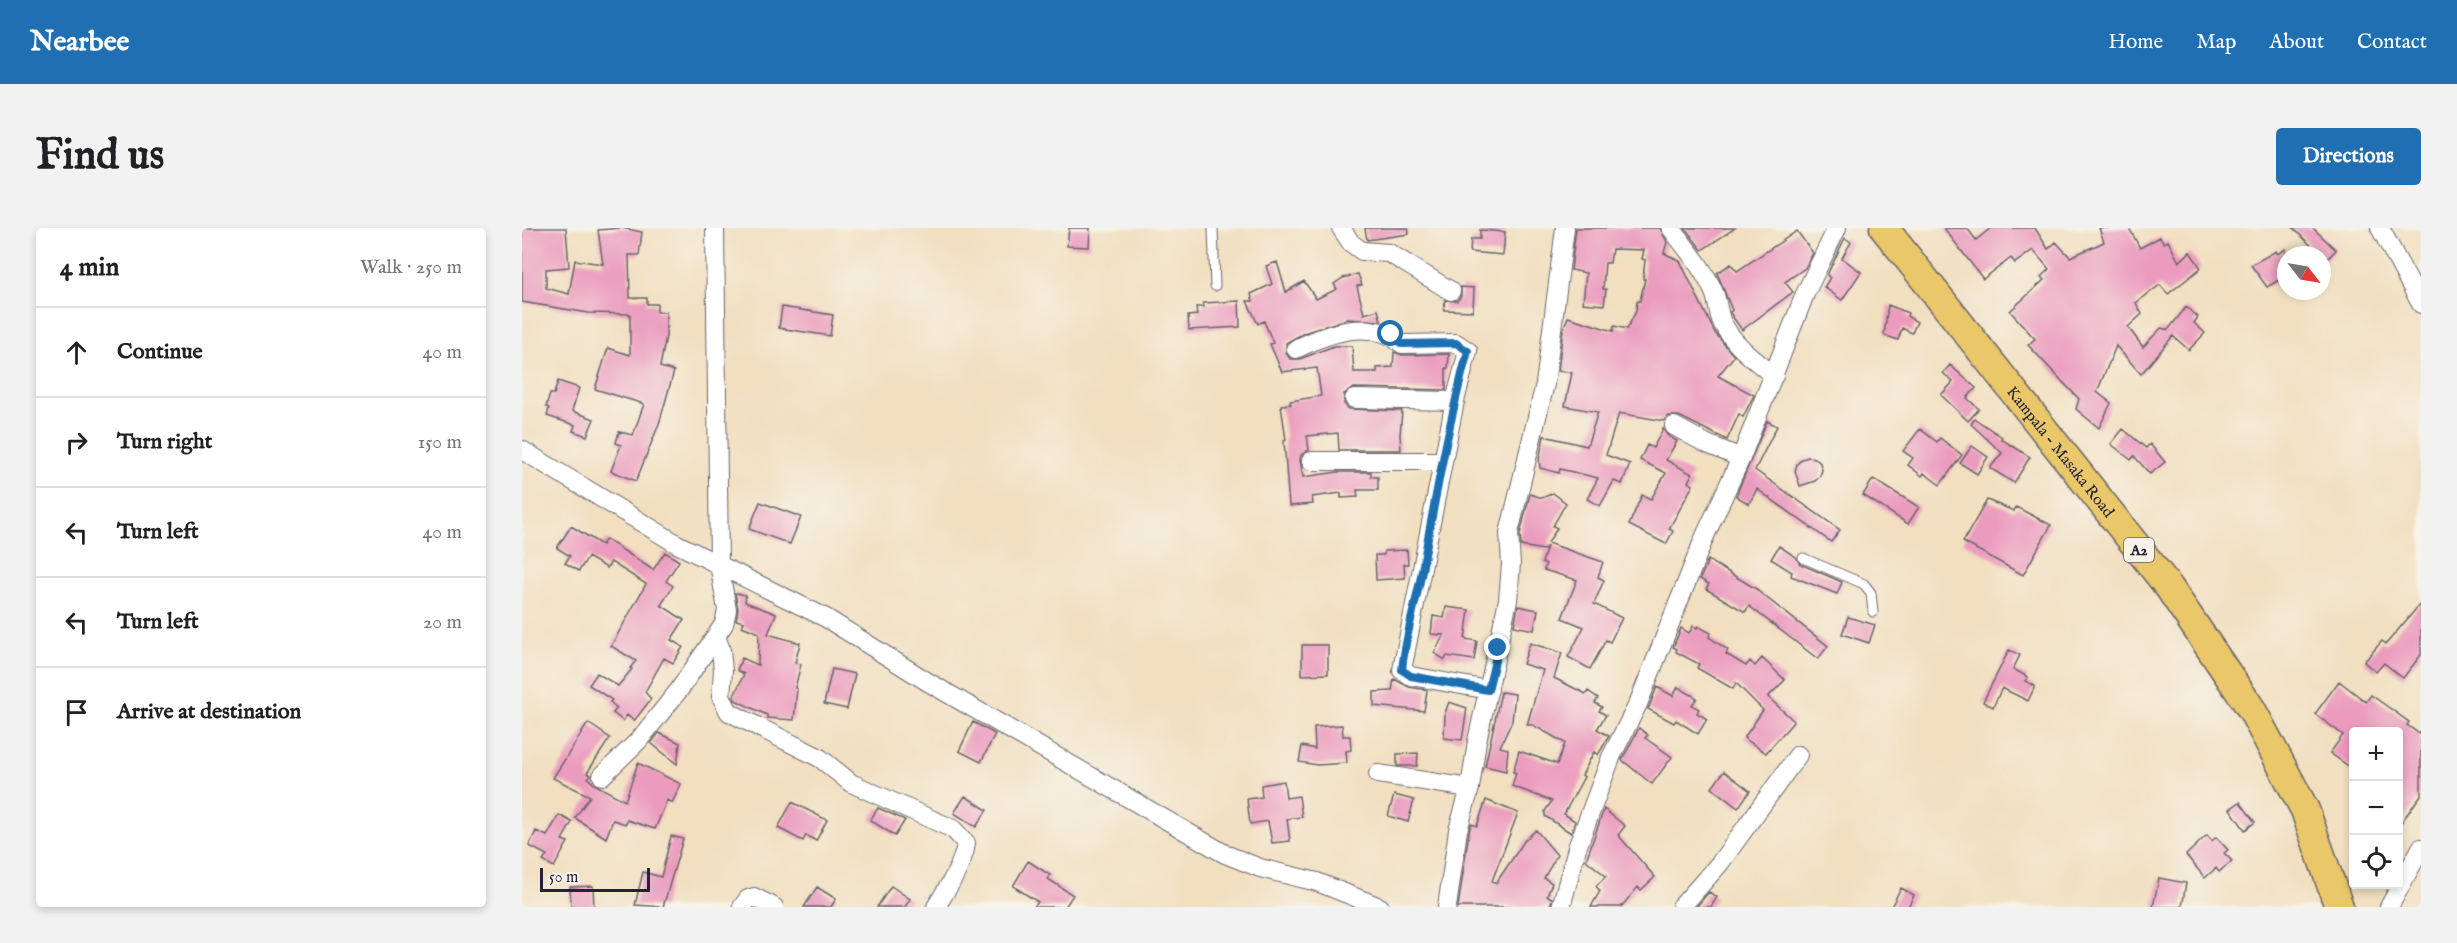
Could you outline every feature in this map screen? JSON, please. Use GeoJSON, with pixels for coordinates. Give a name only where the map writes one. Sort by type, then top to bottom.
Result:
{"type":"FeatureCollection","features":[{"type":"Feature","properties":{"kind":"main road","name":"Kampala - Masaka Road"},"geometry":{"type":"LineString","coordinates":[[1884,228],[2168,586],[2252,710],[2305,810],[2339,907]]}},
{"type":"Feature","properties":{"kind":"street"},"geometry":{"type":"LineString","coordinates":[[603,776],[639,740],[716,636],[724,624],[727,610],[719,564],[715,228]]}},
{"type":"Feature","properties":{"kind":"street"},"geometry":{"type":"LineString","coordinates":[[1341,228],[1351,243],[1362,251],[1389,253],[1451,291]]}},
{"type":"Feature","properties":{"kind":"street"},"geometry":{"type":"LineString","coordinates":[[1447,907],[1458,830],[1470,788],[1508,600],[1511,564],[1509,533],[1545,384],[1564,228]]}},
{"type":"Feature","properties":{"kind":"street"},"geometry":{"type":"LineString","coordinates":[[1671,228],[1699,265],[1715,293],[1717,312],[1724,326],[1743,351],[1774,376]]}},
{"type":"Feature","properties":{"kind":"street"},"geometry":{"type":"LineString","coordinates":[[1561,907],[1577,848],[1612,755],[1638,704],[1705,536],[1741,459],[1805,294],[1837,228]]}},
{"type":"Feature","properties":{"kind":"street"},"geometry":{"type":"LineString","coordinates":[[2380,228],[2421,304]]}},
{"type":"Feature","properties":{"kind":"street"},"geometry":{"type":"LineString","coordinates":[[1296,349],[1323,336],[1350,330],[1391,334],[1402,344],[1456,343],[1468,351],[1455,401],[1402,670],[1411,676],[1488,690]]}},
{"type":"Feature","properties":{"kind":"street"},"geometry":{"type":"LineString","coordinates":[[1354,399],[1455,401]]}},
{"type":"Feature","properties":{"kind":"street"},"geometry":{"type":"LineString","coordinates":[[1674,426],[1741,459]]}},
{"type":"Feature","properties":{"kind":"street"},"geometry":{"type":"LineString","coordinates":[[522,450],[656,532],[826,618],[938,688],[1225,854],[1260,868],[1317,882],[1380,907]]}},
{"type":"Feature","properties":{"kind":"street"},"geometry":{"type":"LineString","coordinates":[[1311,461],[1443,461]]}},
{"type":"Feature","properties":{"kind":"street"},"geometry":{"type":"LineString","coordinates":[[716,636],[721,650],[723,671],[721,696],[729,712],[820,758],[851,783],[953,829],[966,843],[965,853],[936,907]]}},
{"type":"Feature","properties":{"kind":"street"},"geometry":{"type":"LineString","coordinates":[[1682,907],[1720,863],[1798,756]]}},
{"type":"Feature","properties":{"kind":"street"},"geometry":{"type":"LineString","coordinates":[[1378,774],[1470,788]]}},
{"type":"Feature","properties":{"kind":"street"},"geometry":{"type":"LineString","coordinates":[[2389,907],[2421,848]]}},
{"type":"Feature","properties":{"kind":"street"},"geometry":{"type":"LineString","coordinates":[[742,907],[748,899],[754,897],[774,907]]}},
{"type":"Feature","properties":{"kind":"lane"},"geometry":{"type":"LineString","coordinates":[[1213,228],[1215,286]]}},
{"type":"Feature","properties":{"kind":"lane"},"geometry":{"type":"LineString","coordinates":[[1803,558],[1864,584],[1871,593],[1873,612]]}},
{"type":"Feature","properties":{"kind":"building"},"geometry":{"type":"Polygon","coordinates":[[[522,228],[566,228],[569,267],[546,269],[546,288],[569,294],[575,260],[603,264],[598,230],[622,228],[642,232],[639,255],[629,255],[630,298],[647,298],[647,304],[657,304],[657,312],[666,312],[666,336],[660,367],[674,371],[659,424],[636,481],[611,471],[621,445],[616,443],[619,432],[633,435],[644,404],[595,389],[608,348],[630,355],[630,314],[589,313],[522,302],[522,228]]]}},
{"type":"Feature","properties":{"kind":"building"},"geometry":{"type":"Polygon","coordinates":[[[1069,228],[1090,228],[1089,247],[1067,246],[1069,228]]]}},
{"type":"Feature","properties":{"kind":"building"},"geometry":{"type":"Polygon","coordinates":[[[1365,228],[1408,228],[1409,234],[1367,240],[1365,228]]]}},
{"type":"Feature","properties":{"kind":"building"},"geometry":{"type":"Polygon","coordinates":[[[1576,228],[1660,228],[1667,242],[1664,253],[1680,261],[1715,333],[1734,356],[1718,376],[1754,395],[1743,417],[1739,414],[1727,440],[1679,416],[1669,416],[1664,421],[1619,413],[1606,455],[1630,464],[1622,484],[1614,481],[1600,506],[1587,499],[1598,478],[1560,469],[1559,473],[1540,468],[1539,459],[1544,436],[1587,446],[1598,412],[1565,406],[1572,373],[1558,371],[1563,329],[1568,317],[1613,331],[1614,326],[1627,329],[1636,311],[1637,301],[1640,301],[1645,279],[1643,279],[1645,260],[1642,259],[1644,250],[1612,249],[1610,263],[1605,263],[1604,305],[1583,303],[1586,273],[1571,270],[1576,228]]]}},
{"type":"Feature","properties":{"kind":"building"},"geometry":{"type":"Polygon","coordinates":[[[1685,228],[1735,228],[1702,250],[1685,228]]]}},
{"type":"Feature","properties":{"kind":"building"},"geometry":{"type":"Polygon","coordinates":[[[1944,228],[1967,228],[1976,240],[1991,228],[2035,228],[2048,249],[2056,242],[2070,257],[2104,242],[2099,228],[2129,228],[2140,248],[2160,237],[2164,243],[2168,241],[2179,262],[2190,252],[2201,268],[2168,294],[2160,285],[2136,303],[2142,314],[2128,327],[2143,347],[2161,328],[2168,330],[2186,307],[2198,317],[2194,323],[2205,333],[2189,350],[2173,336],[2141,374],[2116,346],[2097,392],[2111,403],[2099,428],[2076,409],[2079,399],[2028,345],[2035,339],[2010,311],[2044,280],[2041,277],[2049,269],[2033,250],[2015,263],[2011,258],[1983,279],[1944,228]]]}},
{"type":"Feature","properties":{"kind":"building"},"geometry":{"type":"Polygon","coordinates":[[[2293,228],[2313,228],[2336,250],[2331,255],[2331,246],[2312,246],[2293,228]]]}},
{"type":"Feature","properties":{"kind":"building"},"geometry":{"type":"Polygon","coordinates":[[[1480,230],[1505,232],[1503,255],[1470,252],[1471,239],[1480,239],[1480,230]]]}},
{"type":"Feature","properties":{"kind":"building"},"geometry":{"type":"Polygon","coordinates":[[[1797,231],[1813,253],[1805,268],[1785,282],[1793,292],[1742,330],[1730,312],[1732,310],[1717,273],[1731,264],[1737,271],[1797,231]]]}},
{"type":"Feature","properties":{"kind":"building"},"geometry":{"type":"Polygon","coordinates":[[[1845,238],[1851,242],[1842,258],[1861,272],[1842,300],[1824,287],[1830,278],[1827,275],[1845,238]]]}},
{"type":"Feature","properties":{"kind":"building"},"geometry":{"type":"Polygon","coordinates":[[[2276,251],[2277,281],[2267,287],[2251,265],[2276,251]]]}},
{"type":"Feature","properties":{"kind":"building"},"geometry":{"type":"Polygon","coordinates":[[[1277,262],[1286,292],[1304,281],[1316,299],[1337,289],[1334,284],[1343,278],[1358,274],[1362,285],[1357,286],[1364,314],[1378,310],[1381,321],[1347,319],[1304,333],[1286,343],[1286,353],[1290,359],[1300,359],[1334,346],[1352,346],[1354,372],[1377,372],[1377,368],[1393,367],[1394,352],[1402,355],[1449,354],[1448,368],[1446,368],[1446,390],[1354,388],[1344,394],[1344,404],[1349,409],[1402,411],[1401,450],[1339,450],[1338,433],[1307,436],[1309,450],[1301,455],[1300,460],[1303,477],[1338,472],[1371,472],[1371,477],[1378,477],[1378,490],[1357,490],[1358,497],[1341,498],[1341,493],[1312,497],[1313,504],[1289,506],[1284,441],[1286,440],[1281,405],[1291,404],[1290,401],[1321,396],[1317,368],[1282,372],[1270,344],[1273,343],[1264,321],[1258,324],[1247,301],[1253,301],[1251,294],[1272,284],[1266,266],[1277,262]]]}},
{"type":"Feature","properties":{"kind":"building"},"geometry":{"type":"Polygon","coordinates":[[[1461,287],[1474,288],[1473,311],[1444,310],[1445,300],[1457,301],[1461,296],[1461,287]]]}},
{"type":"Feature","properties":{"kind":"building"},"geometry":{"type":"Polygon","coordinates":[[[1239,301],[1240,327],[1189,330],[1188,316],[1197,315],[1196,307],[1204,307],[1203,303],[1239,301]]]}},
{"type":"Feature","properties":{"kind":"building"},"geometry":{"type":"Polygon","coordinates":[[[1888,305],[1908,313],[1907,316],[1917,322],[1912,333],[1902,328],[1898,340],[1884,335],[1888,305]]]}},
{"type":"Feature","properties":{"kind":"building"},"geometry":{"type":"Polygon","coordinates":[[[782,307],[833,315],[830,336],[779,328],[782,307]]]}},
{"type":"Feature","properties":{"kind":"building"},"geometry":{"type":"Polygon","coordinates":[[[1950,365],[1976,388],[1967,398],[1979,409],[1968,421],[1941,395],[1953,382],[1943,373],[1950,365]]]}},
{"type":"Feature","properties":{"kind":"building"},"geometry":{"type":"Polygon","coordinates":[[[558,381],[579,388],[572,411],[594,419],[587,436],[573,431],[575,425],[547,416],[549,408],[546,407],[550,394],[554,394],[558,381]]]}},
{"type":"Feature","properties":{"kind":"building"},"geometry":{"type":"Polygon","coordinates":[[[1975,419],[2030,457],[2014,483],[1990,468],[2002,453],[1971,424],[1975,419]]]}},
{"type":"Feature","properties":{"kind":"building"},"geometry":{"type":"Polygon","coordinates":[[[1767,421],[1777,426],[1755,470],[1840,530],[1831,542],[1757,489],[1749,504],[1736,496],[1767,421]]]}},
{"type":"Feature","properties":{"kind":"building"},"geometry":{"type":"Polygon","coordinates":[[[1663,429],[1668,436],[1677,441],[1666,460],[1692,474],[1688,482],[1693,485],[1669,529],[1673,531],[1666,544],[1629,525],[1642,495],[1651,499],[1666,473],[1640,460],[1647,445],[1653,448],[1663,429]]]}},
{"type":"Feature","properties":{"kind":"building"},"geometry":{"type":"Polygon","coordinates":[[[1920,429],[1937,442],[1940,438],[1962,455],[1940,485],[1924,473],[1922,476],[1908,465],[1913,458],[1903,451],[1920,429]]]}},
{"type":"Feature","properties":{"kind":"building"},"geometry":{"type":"Polygon","coordinates":[[[2123,429],[2146,448],[2150,444],[2165,462],[2150,474],[2134,456],[2131,460],[2111,444],[2123,429]]]}},
{"type":"Feature","properties":{"kind":"building"},"geometry":{"type":"Polygon","coordinates":[[[1972,446],[1988,457],[1977,474],[1960,463],[1972,446]]]}},
{"type":"Feature","properties":{"kind":"building"},"geometry":{"type":"Polygon","coordinates":[[[1808,457],[1815,458],[1822,470],[1815,481],[1800,486],[1795,471],[1797,464],[1808,457]]]}},
{"type":"Feature","properties":{"kind":"building"},"geometry":{"type":"Polygon","coordinates":[[[1873,479],[1919,507],[1908,524],[1863,495],[1873,479]]]}},
{"type":"Feature","properties":{"kind":"building"},"geometry":{"type":"Polygon","coordinates":[[[1553,493],[1566,503],[1553,526],[1557,528],[1548,543],[1603,562],[1598,577],[1604,580],[1594,604],[1622,618],[1610,642],[1606,640],[1590,669],[1568,657],[1584,627],[1562,618],[1577,580],[1544,570],[1546,564],[1542,563],[1547,546],[1544,550],[1521,546],[1520,534],[1530,494],[1542,498],[1553,493]]]}},
{"type":"Feature","properties":{"kind":"building"},"geometry":{"type":"Polygon","coordinates":[[[1987,500],[2014,511],[2016,507],[2051,525],[2023,575],[1963,542],[1987,500]]]}},
{"type":"Feature","properties":{"kind":"building"},"geometry":{"type":"Polygon","coordinates":[[[760,502],[801,517],[790,544],[749,529],[760,502]]]}},
{"type":"Feature","properties":{"kind":"building"},"geometry":{"type":"Polygon","coordinates":[[[571,526],[602,545],[606,539],[653,570],[665,552],[679,561],[666,581],[673,586],[661,605],[684,620],[671,640],[683,647],[673,663],[664,658],[645,692],[651,699],[634,721],[627,715],[623,721],[613,713],[617,708],[610,702],[612,700],[589,685],[597,673],[618,686],[632,669],[630,668],[636,661],[611,646],[646,584],[611,562],[607,568],[588,557],[579,571],[565,563],[570,556],[557,548],[571,526]]]}},
{"type":"Feature","properties":{"kind":"building"},"geometry":{"type":"Polygon","coordinates":[[[1779,546],[1796,557],[1800,564],[1842,582],[1837,594],[1791,576],[1792,572],[1771,559],[1779,546]]]}},
{"type":"Feature","properties":{"kind":"building"},"geometry":{"type":"Polygon","coordinates":[[[1407,550],[1408,564],[1404,564],[1405,578],[1376,580],[1375,555],[1384,555],[1384,551],[1407,550]]]}},
{"type":"Feature","properties":{"kind":"building"},"geometry":{"type":"Polygon","coordinates":[[[1708,560],[1758,590],[1828,646],[1818,659],[1749,606],[1745,612],[1706,589],[1709,584],[1700,579],[1708,560]]]}},
{"type":"Feature","properties":{"kind":"building"},"geometry":{"type":"Polygon","coordinates":[[[735,593],[746,595],[745,602],[776,614],[768,634],[800,643],[795,663],[801,664],[795,688],[797,689],[794,720],[767,718],[767,715],[735,700],[734,696],[744,674],[737,670],[742,658],[758,665],[759,633],[742,626],[744,622],[736,620],[738,609],[735,593]]]}},
{"type":"Feature","properties":{"kind":"building"},"geometry":{"type":"Polygon","coordinates":[[[2421,603],[2421,655],[2403,678],[2384,663],[2376,672],[2364,662],[2382,641],[2386,644],[2421,603]]]}},
{"type":"Feature","properties":{"kind":"building"},"geometry":{"type":"Polygon","coordinates":[[[1518,606],[1538,610],[1534,630],[1514,626],[1518,606]]]}},
{"type":"Feature","properties":{"kind":"building"},"geometry":{"type":"Polygon","coordinates":[[[1446,607],[1469,610],[1465,639],[1477,641],[1474,660],[1447,656],[1445,660],[1434,653],[1444,635],[1431,634],[1433,616],[1444,618],[1446,607]]]}},
{"type":"Feature","properties":{"kind":"building"},"geometry":{"type":"Polygon","coordinates":[[[1848,617],[1875,625],[1869,643],[1842,634],[1848,617]]]}},
{"type":"Feature","properties":{"kind":"building"},"geometry":{"type":"Polygon","coordinates":[[[1693,626],[1697,628],[1698,626],[1711,633],[1709,637],[1728,650],[1726,654],[1746,666],[1750,661],[1755,666],[1762,658],[1785,680],[1768,697],[1794,721],[1766,753],[1744,738],[1763,710],[1736,683],[1733,689],[1697,668],[1699,664],[1676,652],[1677,649],[1673,647],[1681,628],[1689,633],[1693,626]]]}},
{"type":"Feature","properties":{"kind":"building"},"geometry":{"type":"Polygon","coordinates":[[[1530,643],[1562,653],[1554,678],[1586,694],[1588,691],[1598,698],[1595,703],[1602,707],[1599,711],[1606,715],[1597,729],[1609,736],[1598,755],[1594,752],[1582,775],[1584,777],[1564,814],[1575,821],[1571,833],[1545,816],[1545,811],[1552,801],[1512,786],[1519,751],[1557,764],[1565,743],[1533,725],[1527,725],[1543,670],[1523,664],[1530,643]]]}},
{"type":"Feature","properties":{"kind":"building"},"geometry":{"type":"Polygon","coordinates":[[[1302,645],[1328,645],[1328,674],[1302,675],[1302,645]]]}},
{"type":"Feature","properties":{"kind":"building"},"geometry":{"type":"Polygon","coordinates":[[[2009,650],[2020,655],[2013,669],[2028,677],[2025,681],[2035,686],[2028,701],[2002,688],[1993,707],[1983,702],[2009,650]]]}},
{"type":"Feature","properties":{"kind":"building"},"geometry":{"type":"Polygon","coordinates":[[[832,669],[855,674],[847,709],[824,704],[832,669]]]}},
{"type":"Feature","properties":{"kind":"building"},"geometry":{"type":"Polygon","coordinates":[[[1394,679],[1409,687],[1427,690],[1424,711],[1374,706],[1374,692],[1392,691],[1394,679]]]}},
{"type":"Feature","properties":{"kind":"building"},"geometry":{"type":"Polygon","coordinates":[[[2339,681],[2366,702],[2371,695],[2409,722],[2407,725],[2421,735],[2421,795],[2403,820],[2403,727],[2349,727],[2349,766],[2330,753],[2343,735],[2315,714],[2339,681]]]}},
{"type":"Feature","properties":{"kind":"building"},"geometry":{"type":"Polygon","coordinates":[[[1657,687],[1673,696],[1678,687],[1697,698],[1692,705],[1699,709],[1697,713],[1707,719],[1698,734],[1676,720],[1674,723],[1648,709],[1657,687]]]}},
{"type":"Feature","properties":{"kind":"building"},"geometry":{"type":"Polygon","coordinates":[[[1501,692],[1515,694],[1512,721],[1500,747],[1508,749],[1506,771],[1485,766],[1501,692]]]}},
{"type":"Feature","properties":{"kind":"building"},"geometry":{"type":"Polygon","coordinates":[[[1449,702],[1467,708],[1462,740],[1444,738],[1445,713],[1449,702]]]}},
{"type":"Feature","properties":{"kind":"building"},"geometry":{"type":"Polygon","coordinates":[[[973,722],[995,734],[981,762],[959,751],[973,722]]]}},
{"type":"Feature","properties":{"kind":"building"},"geometry":{"type":"Polygon","coordinates":[[[588,723],[610,738],[587,773],[591,775],[588,778],[594,784],[625,801],[638,763],[681,784],[672,803],[667,800],[655,829],[627,820],[626,824],[613,820],[606,838],[575,818],[590,796],[553,778],[588,723]]]}},
{"type":"Feature","properties":{"kind":"building"},"geometry":{"type":"Polygon","coordinates":[[[1342,725],[1343,736],[1350,736],[1351,750],[1346,751],[1347,763],[1317,765],[1299,762],[1302,746],[1315,749],[1314,727],[1342,725]]]}},
{"type":"Feature","properties":{"kind":"building"},"geometry":{"type":"Polygon","coordinates":[[[1639,728],[1648,735],[1645,738],[1672,757],[1652,784],[1622,760],[1639,728]]]}},
{"type":"Feature","properties":{"kind":"building"},"geometry":{"type":"Polygon","coordinates":[[[659,733],[680,743],[677,764],[651,743],[659,733]]]}},
{"type":"Feature","properties":{"kind":"building"},"geometry":{"type":"Polygon","coordinates":[[[1418,753],[1417,766],[1397,766],[1397,754],[1418,753]]]}},
{"type":"Feature","properties":{"kind":"building"},"geometry":{"type":"Polygon","coordinates":[[[1724,771],[1750,791],[1738,808],[1712,788],[1724,771]]]}},
{"type":"Feature","properties":{"kind":"building"},"geometry":{"type":"Polygon","coordinates":[[[1284,781],[1286,798],[1299,796],[1302,817],[1287,819],[1290,841],[1272,843],[1268,821],[1250,824],[1247,799],[1262,797],[1261,785],[1284,781]]]}},
{"type":"Feature","properties":{"kind":"building"},"geometry":{"type":"Polygon","coordinates":[[[1394,795],[1414,800],[1408,822],[1388,816],[1394,795]]]}},
{"type":"Feature","properties":{"kind":"building"},"geometry":{"type":"Polygon","coordinates":[[[965,796],[987,810],[976,827],[954,813],[965,796]]]}},
{"type":"Feature","properties":{"kind":"building"},"geometry":{"type":"Polygon","coordinates":[[[1486,800],[1518,813],[1492,881],[1496,883],[1525,840],[1536,830],[1557,855],[1544,878],[1552,883],[1547,896],[1552,898],[1550,907],[1458,907],[1471,824],[1477,826],[1486,800]]]}},
{"type":"Feature","properties":{"kind":"building"},"geometry":{"type":"Polygon","coordinates":[[[792,802],[827,820],[816,841],[806,835],[803,841],[778,828],[792,802]]]}},
{"type":"Feature","properties":{"kind":"building"},"geometry":{"type":"Polygon","coordinates":[[[2240,802],[2255,822],[2245,830],[2230,809],[2240,802]]]}},
{"type":"Feature","properties":{"kind":"building"},"geometry":{"type":"Polygon","coordinates":[[[878,808],[905,820],[895,836],[870,820],[878,808]]]}},
{"type":"Feature","properties":{"kind":"building"},"geometry":{"type":"Polygon","coordinates":[[[1604,809],[1625,826],[1618,835],[1655,877],[1641,890],[1638,887],[1621,907],[1591,907],[1600,891],[1596,886],[1606,876],[1586,860],[1604,809]]]}},
{"type":"Feature","properties":{"kind":"building"},"geometry":{"type":"Polygon","coordinates":[[[559,815],[572,822],[562,840],[568,842],[554,867],[543,861],[547,855],[529,846],[536,831],[547,836],[559,815]]]}},
{"type":"Feature","properties":{"kind":"building"},"geometry":{"type":"Polygon","coordinates":[[[2207,835],[2212,841],[2216,837],[2228,850],[2224,853],[2232,861],[2219,872],[2216,868],[2205,878],[2186,855],[2207,835]]]}},
{"type":"Feature","properties":{"kind":"building"},"geometry":{"type":"Polygon","coordinates":[[[671,836],[683,839],[663,907],[635,905],[643,872],[661,877],[671,836]]]}},
{"type":"Feature","properties":{"kind":"building"},"geometry":{"type":"Polygon","coordinates":[[[1028,861],[1050,875],[1048,879],[1073,895],[1065,907],[1034,907],[1038,902],[1013,886],[1028,861]]]}},
{"type":"Feature","properties":{"kind":"building"},"geometry":{"type":"Polygon","coordinates":[[[2159,878],[2186,883],[2182,907],[2153,907],[2159,878]]]}},
{"type":"Feature","properties":{"kind":"building"},"geometry":{"type":"Polygon","coordinates":[[[593,886],[594,907],[571,907],[570,887],[593,886]]]}},
{"type":"Feature","properties":{"kind":"building"},"geometry":{"type":"Polygon","coordinates":[[[891,886],[910,899],[905,907],[877,907],[891,886]]]}},
{"type":"Feature","properties":{"kind":"building"},"geometry":{"type":"Polygon","coordinates":[[[817,887],[836,899],[831,907],[804,907],[817,887]]]}},
{"type":"Feature","properties":{"kind":"building"},"geometry":{"type":"Polygon","coordinates":[[[1901,888],[1914,895],[1908,907],[1891,907],[1901,888]]]}},
{"type":"Feature","properties":{"kind":"building"},"geometry":{"type":"Polygon","coordinates":[[[1709,892],[1717,897],[1711,907],[1696,907],[1709,892]]]}},
{"type":"Feature","properties":{"kind":"route"},"geometry":{"type":"LineString","coordinates":[[1391,334],[1402,344],[1456,343],[1468,351],[1455,401],[1402,670],[1411,676],[1488,690],[1498,648]]}}]}
